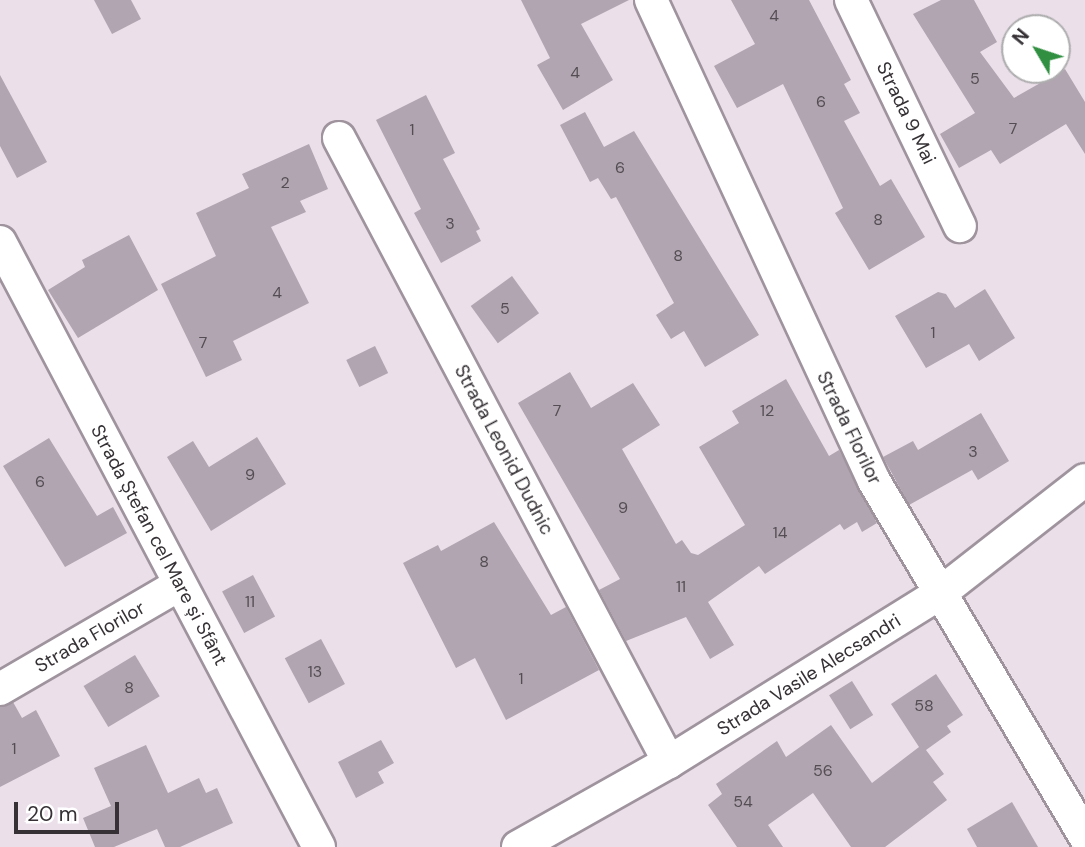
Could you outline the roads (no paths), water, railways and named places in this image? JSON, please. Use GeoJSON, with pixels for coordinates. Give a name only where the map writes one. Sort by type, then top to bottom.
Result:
{"type":"FeatureCollection","features":[{"type":"Feature","properties":{"kind":"street","name":"Strada Florilor"},"geometry":{"type":"LineString","coordinates":[[651,0],[874,481],[1085,837]]}},
{"type":"Feature","properties":{"kind":"street","name":"Strada 9 Mai"},"geometry":{"type":"LineString","coordinates":[[851,0],[960,226]]}},
{"type":"Feature","properties":{"kind":"street","name":"Strada Leonid Dudnic"},"geometry":{"type":"LineString","coordinates":[[339,138],[669,762]]}},
{"type":"Feature","properties":{"kind":"street","name":"Strada Ștefan cel Mare și Sfânt"},"geometry":{"type":"LineString","coordinates":[[0,242],[319,847]]}},
{"type":"Feature","properties":{"kind":"street","name":"Strada Vasile Alecsandri"},"geometry":{"type":"LineString","coordinates":[[518,847],[669,762],[939,594],[1085,480]]}},
{"type":"Feature","properties":{"kind":"street","name":"Strada Florilor"},"geometry":{"type":"LineString","coordinates":[[0,688],[179,585]]}}]}
